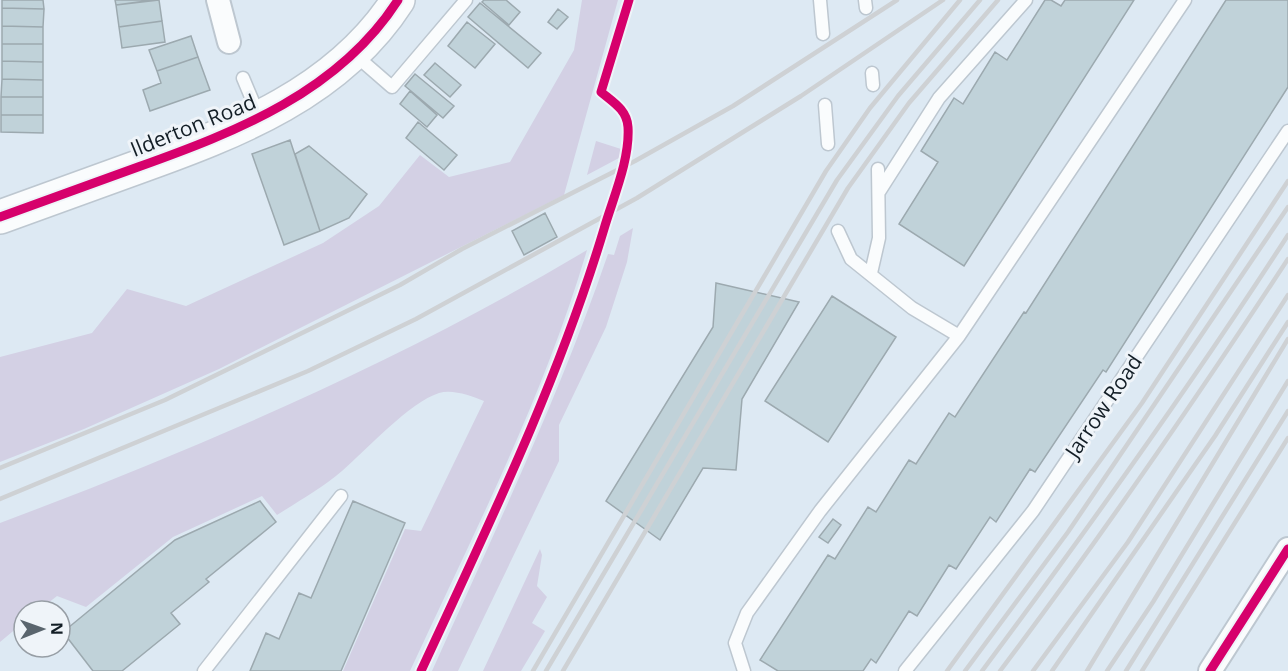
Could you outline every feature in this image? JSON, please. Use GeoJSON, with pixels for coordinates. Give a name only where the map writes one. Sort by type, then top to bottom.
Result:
{"type":"FeatureCollection","features":[{"type":"Feature","properties":{"kind":"street"},"geometry":{"type":"LineString","coordinates":[[218,0],[229,42]]}},
{"type":"Feature","properties":{"kind":"street","name":"Ilderton Road"},"geometry":{"type":"LineString","coordinates":[[0,217],[215,140],[260,119],[315,84],[353,54],[378,28],[398,0]]}},
{"type":"Feature","properties":{"kind":"street"},"geometry":{"type":"LineString","coordinates":[[1210,671],[1288,549]]}},
{"type":"Feature","properties":{"kind":"lane"},"geometry":{"type":"LineString","coordinates":[[353,54],[392,87],[466,0]]}},
{"type":"Feature","properties":{"kind":"lane"},"geometry":{"type":"LineString","coordinates":[[820,0],[823,34]]}},
{"type":"Feature","properties":{"kind":"lane"},"geometry":{"type":"LineString","coordinates":[[879,192],[939,98],[1026,0]]}},
{"type":"Feature","properties":{"kind":"lane"},"geometry":{"type":"LineString","coordinates":[[744,671],[735,643],[747,613],[820,511],[959,336],[1185,0]]}},
{"type":"Feature","properties":{"kind":"lane"},"geometry":{"type":"LineString","coordinates":[[243,78],[260,119]]}},
{"type":"Feature","properties":{"kind":"lane"},"geometry":{"type":"LineString","coordinates":[[825,105],[828,144]]}},
{"type":"Feature","properties":{"kind":"lane","name":"Jarrow Road"},"geometry":{"type":"LineString","coordinates":[[905,671],[1033,511],[1288,131]]}},
{"type":"Feature","properties":{"kind":"lane"},"geometry":{"type":"LineString","coordinates":[[871,273],[879,238],[878,169]]}},
{"type":"Feature","properties":{"kind":"lane"},"geometry":{"type":"LineString","coordinates":[[838,231],[851,259],[912,308],[959,336]]}},
{"type":"Feature","properties":{"kind":"lane"},"geometry":{"type":"LineString","coordinates":[[204,671],[341,496]]}},
{"type":"Feature","properties":{"kind":"shaded area"},"geometry":{"type":"Polygon","coordinates":[[[582,0],[618,0],[564,195],[219,369],[84,429],[0,462],[0,357],[92,333],[127,289],[186,306],[323,243],[379,206],[420,155],[449,177],[510,162],[574,50],[582,0]]]}},
{"type":"Feature","properties":{"kind":"shaded area"},"geometry":{"type":"Polygon","coordinates":[[[596,141],[621,149],[619,158],[587,175],[596,141]]]}},
{"type":"Feature","properties":{"kind":"shaded area"},"geometry":{"type":"Polygon","coordinates":[[[633,228],[627,262],[606,327],[559,425],[559,461],[458,671],[432,671],[569,360],[608,254],[614,255],[620,236],[633,228]]]}},
{"type":"Feature","properties":{"kind":"shaded area"},"geometry":{"type":"Polygon","coordinates":[[[587,250],[570,304],[529,411],[483,516],[410,671],[343,671],[405,529],[421,531],[484,401],[456,392],[439,393],[415,406],[334,477],[277,515],[262,496],[173,537],[86,607],[72,602],[72,599],[57,596],[53,599],[12,599],[12,632],[0,642],[0,523],[151,464],[300,400],[445,329],[587,250]]]}},
{"type":"Feature","properties":{"kind":"shaded area"},"geometry":{"type":"Polygon","coordinates":[[[540,549],[542,555],[537,586],[547,597],[532,623],[545,631],[521,671],[483,671],[540,549]]]}},
{"type":"Feature","properties":{"kind":"building"},"geometry":{"type":"Polygon","coordinates":[[[2,0],[43,0],[44,9],[2,8],[2,0]]]}},
{"type":"Feature","properties":{"kind":"building"},"geometry":{"type":"Polygon","coordinates":[[[115,0],[153,0],[116,5],[115,0]]]}},
{"type":"Feature","properties":{"kind":"building"},"geometry":{"type":"Polygon","coordinates":[[[159,0],[162,21],[119,27],[116,5],[159,0]]]}},
{"type":"Feature","properties":{"kind":"building"},"geometry":{"type":"Polygon","coordinates":[[[484,0],[506,0],[520,12],[509,25],[482,2],[484,0]]]}},
{"type":"Feature","properties":{"kind":"building"},"geometry":{"type":"Polygon","coordinates":[[[1045,0],[1051,0],[1061,6],[1065,0],[1134,0],[964,266],[899,224],[938,162],[921,151],[954,98],[963,104],[995,52],[1007,60],[1045,0]]]}},
{"type":"Feature","properties":{"kind":"building"},"geometry":{"type":"Polygon","coordinates":[[[1226,0],[1288,0],[1288,87],[1106,372],[1103,370],[1035,472],[1030,469],[996,522],[990,517],[956,569],[949,565],[917,616],[909,611],[876,663],[871,659],[863,671],[778,671],[760,660],[828,555],[835,559],[868,507],[876,512],[909,460],[916,464],[949,413],[955,417],[1024,312],[1026,313],[1226,0]]]}},
{"type":"Feature","properties":{"kind":"building"},"geometry":{"type":"Polygon","coordinates":[[[480,3],[541,53],[528,68],[468,17],[480,3]]]}},
{"type":"Feature","properties":{"kind":"building"},"geometry":{"type":"Polygon","coordinates":[[[2,8],[44,9],[43,27],[2,26],[2,8]]]}},
{"type":"Feature","properties":{"kind":"building"},"geometry":{"type":"Polygon","coordinates":[[[558,9],[568,17],[557,29],[548,22],[558,9]]]}},
{"type":"Feature","properties":{"kind":"building"},"geometry":{"type":"Polygon","coordinates":[[[162,21],[165,42],[122,48],[119,27],[162,21]]]}},
{"type":"Feature","properties":{"kind":"building"},"geometry":{"type":"Polygon","coordinates":[[[467,22],[495,44],[475,68],[448,46],[467,22]]]}},
{"type":"Feature","properties":{"kind":"building"},"geometry":{"type":"Polygon","coordinates":[[[2,26],[43,27],[43,44],[2,44],[2,26]]]}},
{"type":"Feature","properties":{"kind":"building"},"geometry":{"type":"Polygon","coordinates":[[[191,36],[198,57],[157,71],[149,50],[191,36]]]}},
{"type":"Feature","properties":{"kind":"building"},"geometry":{"type":"Polygon","coordinates":[[[2,44],[43,44],[43,62],[2,61],[2,44]]]}},
{"type":"Feature","properties":{"kind":"building"},"geometry":{"type":"Polygon","coordinates":[[[198,57],[210,90],[150,111],[143,90],[161,83],[157,71],[198,57]]]}},
{"type":"Feature","properties":{"kind":"building"},"geometry":{"type":"Polygon","coordinates":[[[2,61],[43,62],[43,80],[2,79],[2,61]]]}},
{"type":"Feature","properties":{"kind":"building"},"geometry":{"type":"Polygon","coordinates":[[[435,63],[461,85],[450,97],[424,75],[435,63]]]}},
{"type":"Feature","properties":{"kind":"building"},"geometry":{"type":"Polygon","coordinates":[[[415,74],[454,106],[443,118],[405,86],[415,74]]]}},
{"type":"Feature","properties":{"kind":"building"},"geometry":{"type":"Polygon","coordinates":[[[2,79],[43,80],[43,97],[1,97],[2,79]]]}},
{"type":"Feature","properties":{"kind":"building"},"geometry":{"type":"Polygon","coordinates":[[[410,91],[437,115],[427,127],[400,104],[410,91]]]}},
{"type":"Feature","properties":{"kind":"building"},"geometry":{"type":"Polygon","coordinates":[[[1,97],[43,97],[43,115],[1,115],[1,97]]]}},
{"type":"Feature","properties":{"kind":"building"},"geometry":{"type":"Polygon","coordinates":[[[1,115],[43,115],[43,133],[1,132],[1,115]]]}},
{"type":"Feature","properties":{"kind":"building"},"geometry":{"type":"Polygon","coordinates":[[[418,122],[457,155],[444,170],[406,138],[418,122]]]}},
{"type":"Feature","properties":{"kind":"building"},"geometry":{"type":"Polygon","coordinates":[[[290,140],[320,231],[284,245],[252,154],[290,140]]]}},
{"type":"Feature","properties":{"kind":"building"},"geometry":{"type":"Polygon","coordinates":[[[309,146],[367,194],[349,218],[320,231],[295,154],[309,146]]]}},
{"type":"Feature","properties":{"kind":"building"},"geometry":{"type":"Polygon","coordinates":[[[545,213],[557,237],[524,255],[512,231],[545,213]]]}},
{"type":"Feature","properties":{"kind":"building"},"geometry":{"type":"Polygon","coordinates":[[[716,283],[799,302],[742,399],[736,470],[703,468],[660,540],[606,501],[713,327],[716,283]]]}},
{"type":"Feature","properties":{"kind":"building"},"geometry":{"type":"Polygon","coordinates":[[[832,296],[896,337],[828,442],[765,401],[832,296]]]}},
{"type":"Feature","properties":{"kind":"building"},"geometry":{"type":"Polygon","coordinates":[[[260,501],[276,522],[206,579],[209,582],[171,613],[180,624],[122,671],[93,671],[72,644],[72,625],[175,540],[260,501]]]}},
{"type":"Feature","properties":{"kind":"building"},"geometry":{"type":"Polygon","coordinates":[[[353,501],[405,523],[341,671],[250,671],[266,633],[279,639],[299,593],[311,598],[353,501]]]}},
{"type":"Feature","properties":{"kind":"building"},"geometry":{"type":"Polygon","coordinates":[[[833,519],[841,525],[828,543],[819,537],[833,519]]]}},
{"type":"Feature","properties":{"kind":"railway"},"geometry":{"type":"LineString","coordinates":[[0,468],[165,400],[400,285],[462,249],[635,161],[733,106],[897,0]]}},
{"type":"Feature","properties":{"kind":"railway"},"geometry":{"type":"LineString","coordinates":[[0,499],[308,371],[416,319],[637,198],[801,96],[943,0]]}},
{"type":"Feature","properties":{"kind":"railway"},"geometry":{"type":"LineString","coordinates":[[533,671],[826,171],[870,108],[960,0]]}},
{"type":"Feature","properties":{"kind":"railway"},"geometry":{"type":"LineString","coordinates":[[546,671],[837,180],[898,96],[980,0]]}},
{"type":"Feature","properties":{"kind":"railway"},"geometry":{"type":"LineString","coordinates":[[563,671],[848,188],[909,103],[998,0]]}},
{"type":"Feature","properties":{"kind":"railway"},"geometry":{"type":"LineString","coordinates":[[947,671],[1142,403],[1288,181]]}},
{"type":"Feature","properties":{"kind":"railway"},"geometry":{"type":"LineString","coordinates":[[965,671],[1068,532],[1288,207]]}},
{"type":"Feature","properties":{"kind":"railway"},"geometry":{"type":"LineString","coordinates":[[982,671],[1139,456],[1288,235]]}},
{"type":"Feature","properties":{"kind":"railway"},"geometry":{"type":"LineString","coordinates":[[1000,671],[1075,570],[1288,259]]}},
{"type":"Feature","properties":{"kind":"railway"},"geometry":{"type":"LineString","coordinates":[[1033,671],[1128,542],[1288,295]]}},
{"type":"Feature","properties":{"kind":"railway"},"geometry":{"type":"LineString","coordinates":[[1052,671],[1215,436],[1288,322]]}},
{"type":"Feature","properties":{"kind":"railway"},"geometry":{"type":"LineString","coordinates":[[1087,671],[1288,339]]}},
{"type":"Feature","properties":{"kind":"railway"},"geometry":{"type":"LineString","coordinates":[[1107,671],[1153,602],[1288,381]]}},
{"type":"Feature","properties":{"kind":"railway"},"geometry":{"type":"LineString","coordinates":[[1126,671],[1288,411]]}},
{"type":"Feature","properties":{"kind":"railway"},"geometry":{"type":"LineString","coordinates":[[1142,671],[1288,438]]}},
{"type":"Feature","properties":{"kind":"cycle path"},"geometry":{"type":"LineString","coordinates":[[0,217],[175,154],[248,123],[283,105],[316,84],[346,60],[374,32],[398,0]]}},
{"type":"Feature","properties":{"kind":"cycle path"},"geometry":{"type":"LineString","coordinates":[[421,671],[544,398],[586,286],[620,179],[628,140],[627,121],[619,107],[601,92],[629,0]]}},
{"type":"Feature","properties":{"kind":"cycle path"},"geometry":{"type":"LineString","coordinates":[[1210,671],[1288,549]]}}]}
